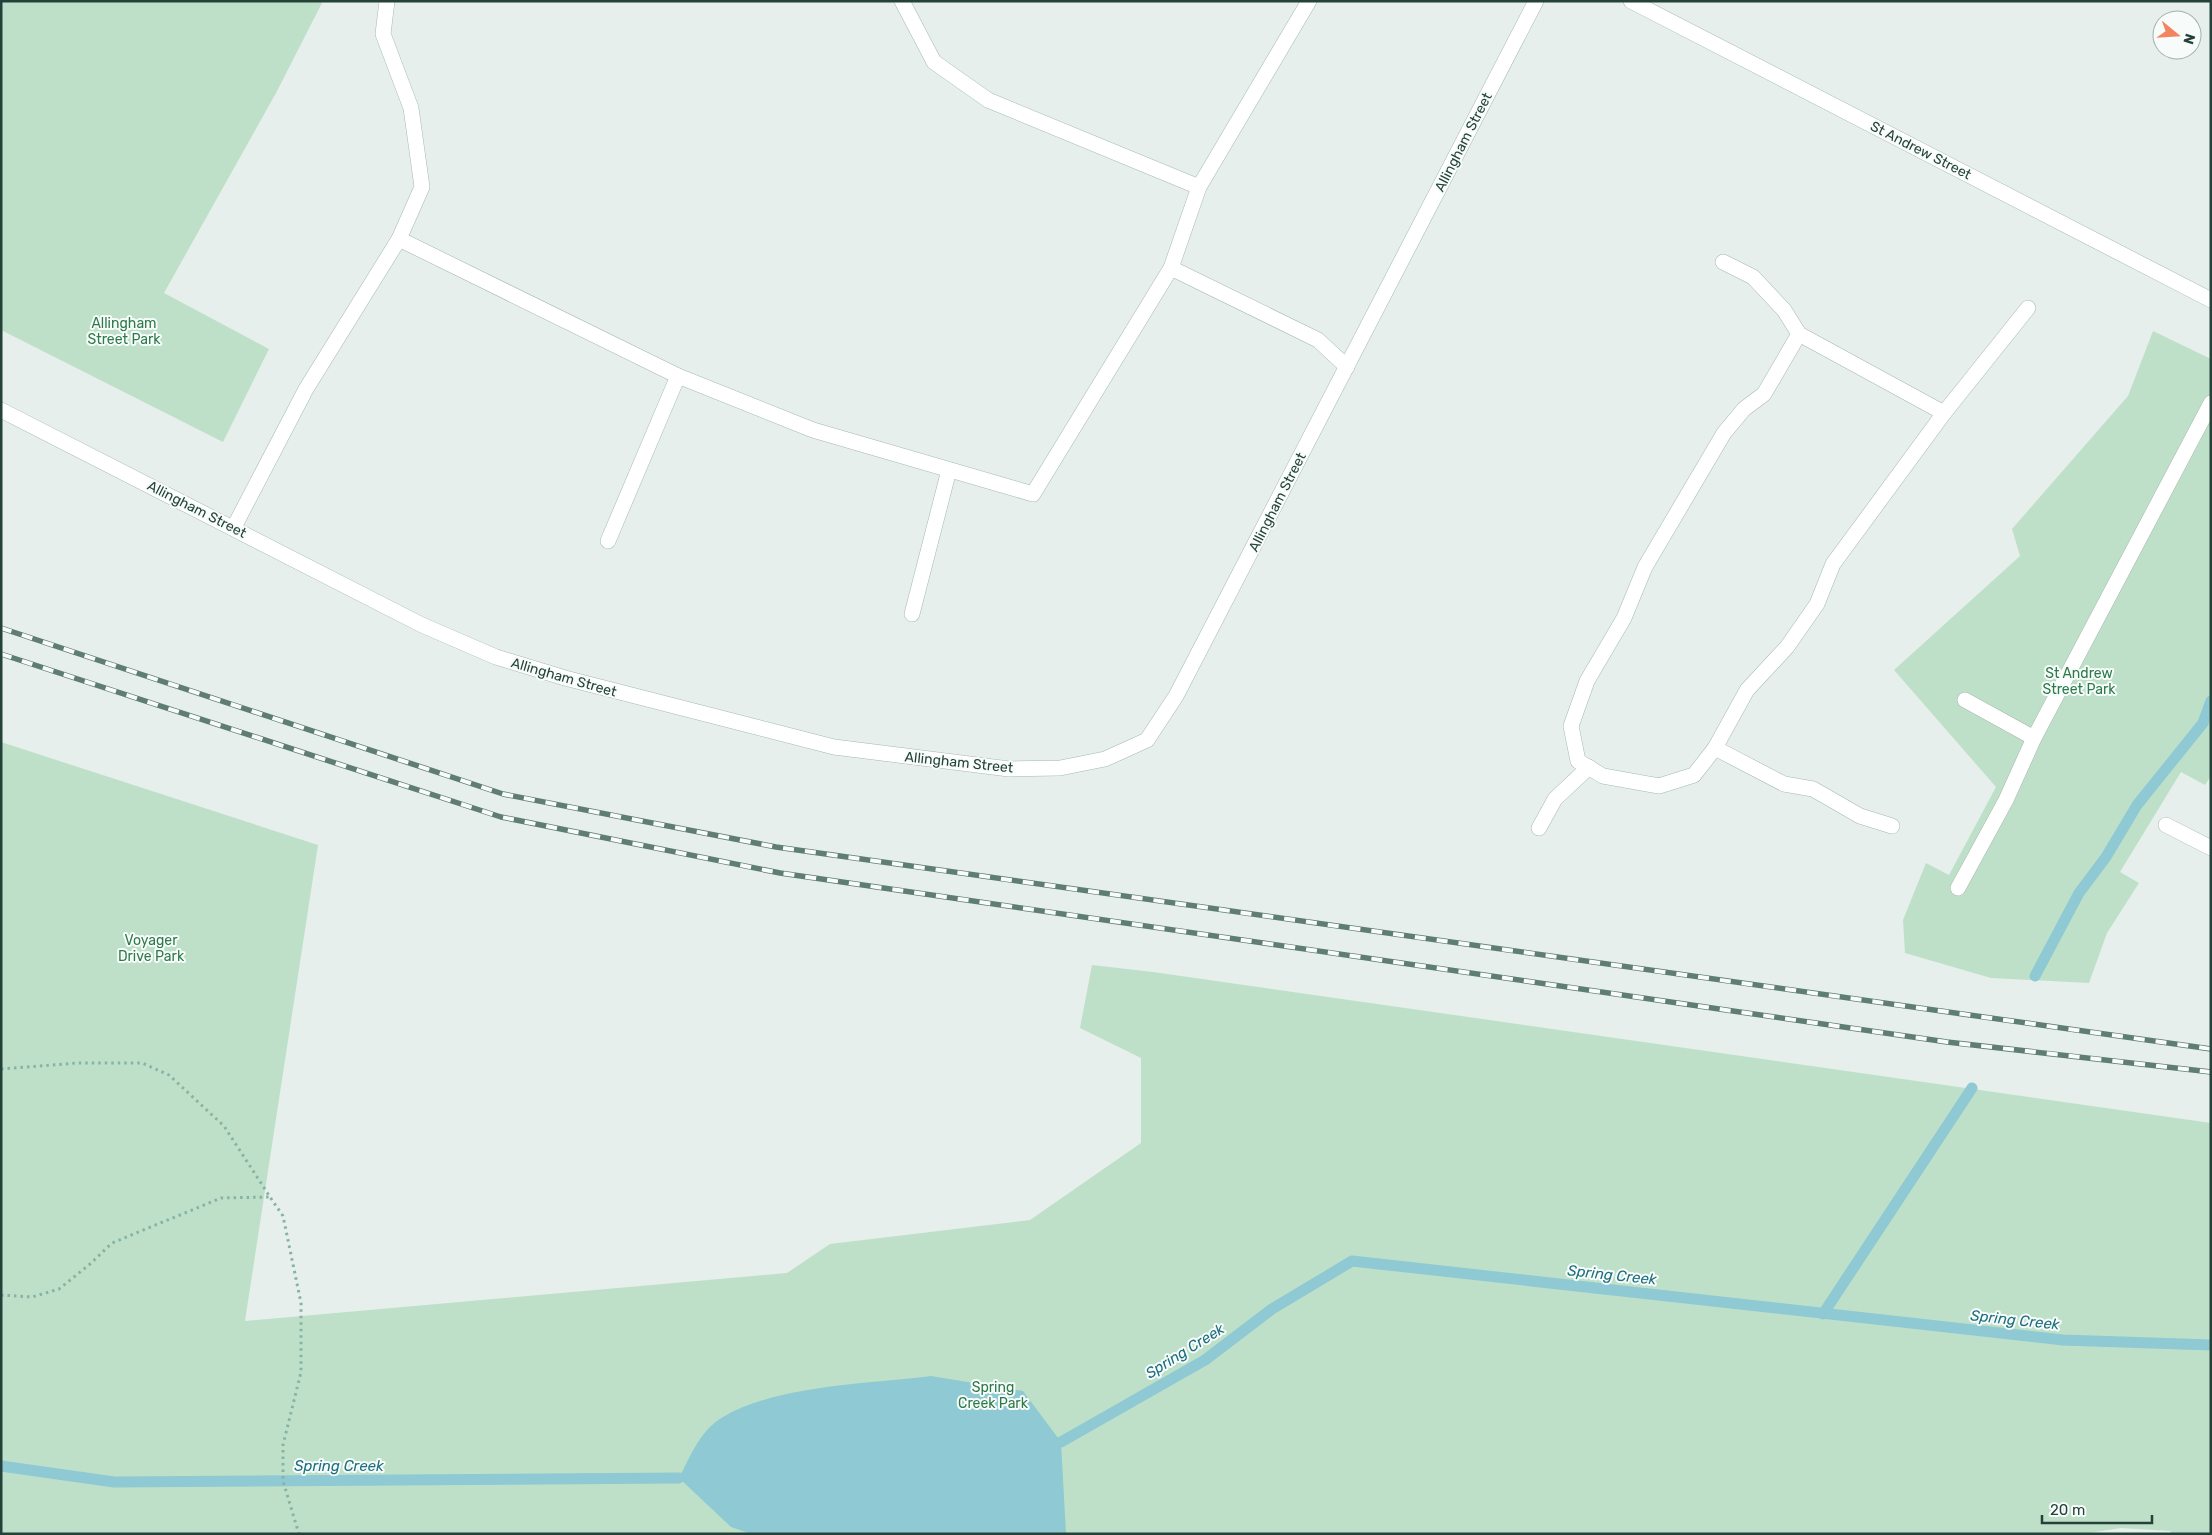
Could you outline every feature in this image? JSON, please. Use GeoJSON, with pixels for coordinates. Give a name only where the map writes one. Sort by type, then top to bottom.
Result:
{"type":"FeatureCollection","features":[{"type":"Feature","properties":{"kind":"street"},"geometry":{"type":"LineString","coordinates":[[234,528],[306,389],[399,239],[422,187],[411,108],[383,34],[387,1]]}},
{"type":"Feature","properties":{"kind":"street"},"geometry":{"type":"LineString","coordinates":[[902,1],[934,62],[988,100],[1199,187]]}},
{"type":"Feature","properties":{"kind":"street"},"geometry":{"type":"LineString","coordinates":[[399,239],[678,376],[813,430],[1033,494],[1172,268],[1199,187],[1309,1]]}},
{"type":"Feature","properties":{"kind":"street","name":"Allingham Street"},"geometry":{"type":"LineString","coordinates":[[1,410],[422,625],[496,658],[565,678],[834,747],[1010,768],[1060,768],[1105,759],[1147,740],[1176,696],[1536,1]]}},
{"type":"Feature","properties":{"kind":"street","name":"St Andrew Street"},"geometry":{"type":"LineString","coordinates":[[1631,1],[2211,300]]}},
{"type":"Feature","properties":{"kind":"street"},"geometry":{"type":"LineString","coordinates":[[1723,262],[1753,277],[1784,310],[1799,334],[1944,413]]}},
{"type":"Feature","properties":{"kind":"street"},"geometry":{"type":"LineString","coordinates":[[1172,268],[1318,340],[1347,367]]}},
{"type":"Feature","properties":{"kind":"street"},"geometry":{"type":"LineString","coordinates":[[1799,334],[1764,394],[1744,410],[1724,433],[1645,567],[1624,618],[1587,681],[1571,726],[1578,761],[1603,776],[1659,786],[1694,775],[1715,748],[1747,690],[1787,647],[1817,604],[1833,564],[1944,413],[2028,308]]}},
{"type":"Feature","properties":{"kind":"street"},"geometry":{"type":"LineString","coordinates":[[608,541],[678,376]]}},
{"type":"Feature","properties":{"kind":"street"},"geometry":{"type":"LineString","coordinates":[[1958,888],[2006,800],[2034,738],[2211,403]]}},
{"type":"Feature","properties":{"kind":"street"},"geometry":{"type":"LineString","coordinates":[[912,614],[949,470]]}},
{"type":"Feature","properties":{"kind":"street"},"geometry":{"type":"LineString","coordinates":[[1965,700],[2034,738]]}},
{"type":"Feature","properties":{"kind":"street"},"geometry":{"type":"LineString","coordinates":[[1715,748],[1776,781],[1813,789],[1860,816],[1892,826]]}},
{"type":"Feature","properties":{"kind":"street"},"geometry":{"type":"LineString","coordinates":[[1539,828],[1555,799],[1589,767]]}},
{"type":"Feature","properties":{"kind":"street"},"geometry":{"type":"LineString","coordinates":[[2166,825],[2211,848]]}},
{"type":"Feature","properties":{"kind":"path"},"geometry":{"type":"LineString","coordinates":[[1,1068],[77,1063],[142,1063],[169,1075],[224,1126],[283,1216],[301,1303],[301,1372],[283,1444],[282,1481],[299,1534]]}},
{"type":"Feature","properties":{"kind":"path"},"geometry":{"type":"LineString","coordinates":[[1,1295],[32,1297],[59,1289],[112,1243],[221,1198],[270,1197]]}},
{"type":"Feature","properties":{"kind":"green space","name":"Allingham Street Park"},"geometry":{"type":"Polygon","coordinates":[[[1,1],[323,1],[276,93],[164,293],[269,349],[223,442],[1,330],[1,1]]]}},
{"type":"Feature","properties":{"kind":"green space","name":"St Andrew Street Park"},"geometry":{"type":"Polygon","coordinates":[[[2153,331],[2211,359],[2211,776],[2205,785],[2181,772],[2120,872],[2139,883],[2107,933],[2089,983],[1991,978],[1905,953],[1903,920],[1926,863],[1949,875],[1996,787],[1894,670],[2020,556],[2012,529],[2128,396],[2153,331]]]}},
{"type":"Feature","properties":{"kind":"green space"},"geometry":{"type":"Polygon","coordinates":[[[1,742],[318,845],[245,1321],[787,1273],[830,1244],[1030,1220],[1141,1143],[1141,1058],[1080,1028],[1092,965],[1153,972],[2211,1123],[2211,1534],[2172,1534],[2170,1531],[2121,1528],[2083,1534],[1,1534],[1,742]]]}},
{"type":"Feature","properties":{"kind":"water"},"geometry":{"type":"Polygon","coordinates":[[[931,1376],[1023,1391],[1061,1442],[1066,1534],[751,1534],[731,1527],[679,1478],[696,1444],[708,1429],[723,1417],[745,1406],[796,1392],[931,1376]]]}},
{"type":"Feature","properties":{"kind":"waterway"},"geometry":{"type":"LineString","coordinates":[[2035,976],[2079,893],[2106,857],[2137,805],[2203,723],[2211,701]]}},
{"type":"Feature","properties":{"kind":"waterway"},"geometry":{"type":"LineString","coordinates":[[1823,1314],[1972,1088]]}},
{"type":"Feature","properties":{"kind":"waterway","name":"Spring Creek"},"geometry":{"type":"LineString","coordinates":[[1061,1442],[1205,1360],[1272,1309],[1352,1261],[2063,1340],[2211,1345]]}},
{"type":"Feature","properties":{"kind":"waterway","name":"Spring Creek"},"geometry":{"type":"LineString","coordinates":[[1,1466],[114,1482],[679,1478]]}},
{"type":"Feature","properties":{"kind":"railway"},"geometry":{"type":"LineString","coordinates":[[1,628],[503,794],[776,847],[2211,1049]]}},
{"type":"Feature","properties":{"kind":"railway"},"geometry":{"type":"LineString","coordinates":[[1,654],[501,817],[780,873],[1947,1042],[2211,1072]]}},
{"type":"Feature","properties":{"kind":"park label","name":"Voyager Drive Park"},"geometry":{"type":"Point","coordinates":[151,948]}},
{"type":"Feature","properties":{"kind":"park label","name":"Spring Creek Park"},"geometry":{"type":"Point","coordinates":[993,1395]}}]}
